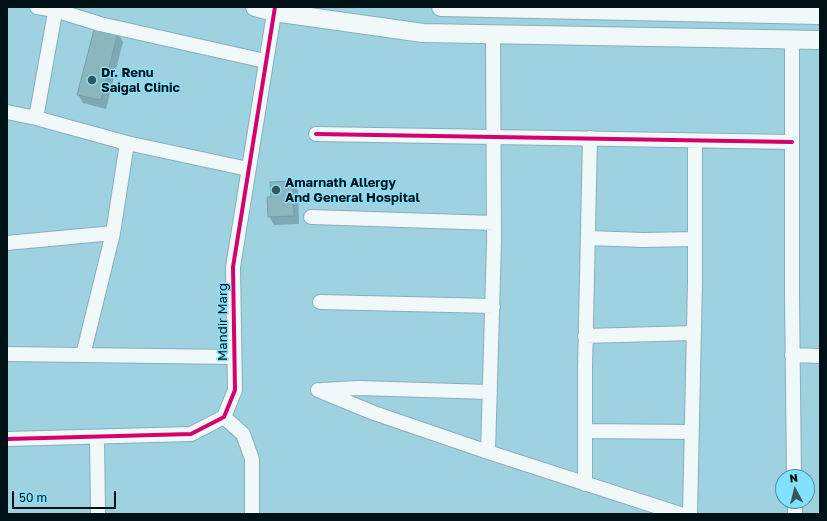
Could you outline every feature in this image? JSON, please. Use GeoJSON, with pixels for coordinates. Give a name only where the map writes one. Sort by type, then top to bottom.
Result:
{"type":"FeatureCollection","features":[{"type":"Feature","properties":{"kind":"main road"},"geometry":{"type":"LineString","coordinates":[[255,7],[423,34],[820,40]]}},
{"type":"Feature","properties":{"kind":"main road"},"geometry":{"type":"LineString","coordinates":[[441,7],[814,12]]}},
{"type":"Feature","properties":{"kind":"street"},"geometry":{"type":"LineString","coordinates":[[37,7],[55,9],[100,24],[265,61]]}},
{"type":"Feature","properties":{"kind":"street"},"geometry":{"type":"LineString","coordinates":[[36,118],[55,9]]}},
{"type":"Feature","properties":{"kind":"street","name":"Mandir Marg"},"geometry":{"type":"LineString","coordinates":[[224,417],[234,390],[233,267],[265,61],[275,9]]}},
{"type":"Feature","properties":{"kind":"street"},"geometry":{"type":"LineString","coordinates":[[488,452],[494,223],[495,136],[493,34]]}},
{"type":"Feature","properties":{"kind":"street"},"geometry":{"type":"LineString","coordinates":[[792,40],[792,355],[794,469]]}},
{"type":"Feature","properties":{"kind":"street"},"geometry":{"type":"LineString","coordinates":[[7,112],[36,118],[127,143],[248,169]]}},
{"type":"Feature","properties":{"kind":"street"},"geometry":{"type":"LineString","coordinates":[[316,134],[792,142]]}},
{"type":"Feature","properties":{"kind":"street"},"geometry":{"type":"LineString","coordinates":[[585,484],[585,336],[590,138]]}},
{"type":"Feature","properties":{"kind":"street"},"geometry":{"type":"LineString","coordinates":[[690,514],[694,333],[695,140]]}},
{"type":"Feature","properties":{"kind":"street"},"geometry":{"type":"LineString","coordinates":[[83,355],[112,233],[127,143]]}},
{"type":"Feature","properties":{"kind":"street"},"geometry":{"type":"LineString","coordinates":[[311,217],[494,223]]}},
{"type":"Feature","properties":{"kind":"street"},"geometry":{"type":"LineString","coordinates":[[7,244],[112,233]]}},
{"type":"Feature","properties":{"kind":"street"},"geometry":{"type":"LineString","coordinates":[[588,238],[643,240],[695,239]]}},
{"type":"Feature","properties":{"kind":"street"},"geometry":{"type":"LineString","coordinates":[[320,302],[493,306]]}},
{"type":"Feature","properties":{"kind":"street"},"geometry":{"type":"LineString","coordinates":[[585,336],[694,333]]}},
{"type":"Feature","properties":{"kind":"street"},"geometry":{"type":"LineString","coordinates":[[7,354],[233,357]]}},
{"type":"Feature","properties":{"kind":"street"},"geometry":{"type":"LineString","coordinates":[[792,355],[820,356]]}},
{"type":"Feature","properties":{"kind":"street"},"geometry":{"type":"LineString","coordinates":[[490,392],[358,388],[318,390],[374,413],[488,452],[680,514]]}},
{"type":"Feature","properties":{"kind":"street"},"geometry":{"type":"LineString","coordinates":[[7,439],[191,434],[224,417],[243,434],[252,460],[252,514]]}},
{"type":"Feature","properties":{"kind":"street"},"geometry":{"type":"LineString","coordinates":[[585,431],[691,432]]}},
{"type":"Feature","properties":{"kind":"street"},"geometry":{"type":"LineString","coordinates":[[97,437],[98,514]]}},
{"type":"Feature","properties":{"kind":"building"},"geometry":{"type":"Polygon","coordinates":[[[95,26],[118,32],[101,100],[77,95],[95,26]]]}},
{"type":"Feature","properties":{"kind":"building"},"geometry":{"type":"Polygon","coordinates":[[[293,181],[294,216],[268,217],[267,197],[271,197],[270,182],[293,181]]]}},
{"type":"Feature","properties":{"kind":"cycle path"},"geometry":{"type":"LineString","coordinates":[[7,439],[191,434],[224,417],[235,390],[233,267],[275,7]]}},
{"type":"Feature","properties":{"kind":"cycle path"},"geometry":{"type":"LineString","coordinates":[[316,134],[792,142]]}},
{"type":"Feature","properties":{"kind":"place","name":"Dr. Renu Saigal Clinic"},"geometry":{"type":"Point","coordinates":[92,80]}},
{"type":"Feature","properties":{"kind":"place","name":"Amarnath Allergy And General Hospital"},"geometry":{"type":"Point","coordinates":[276,190]}}]}
